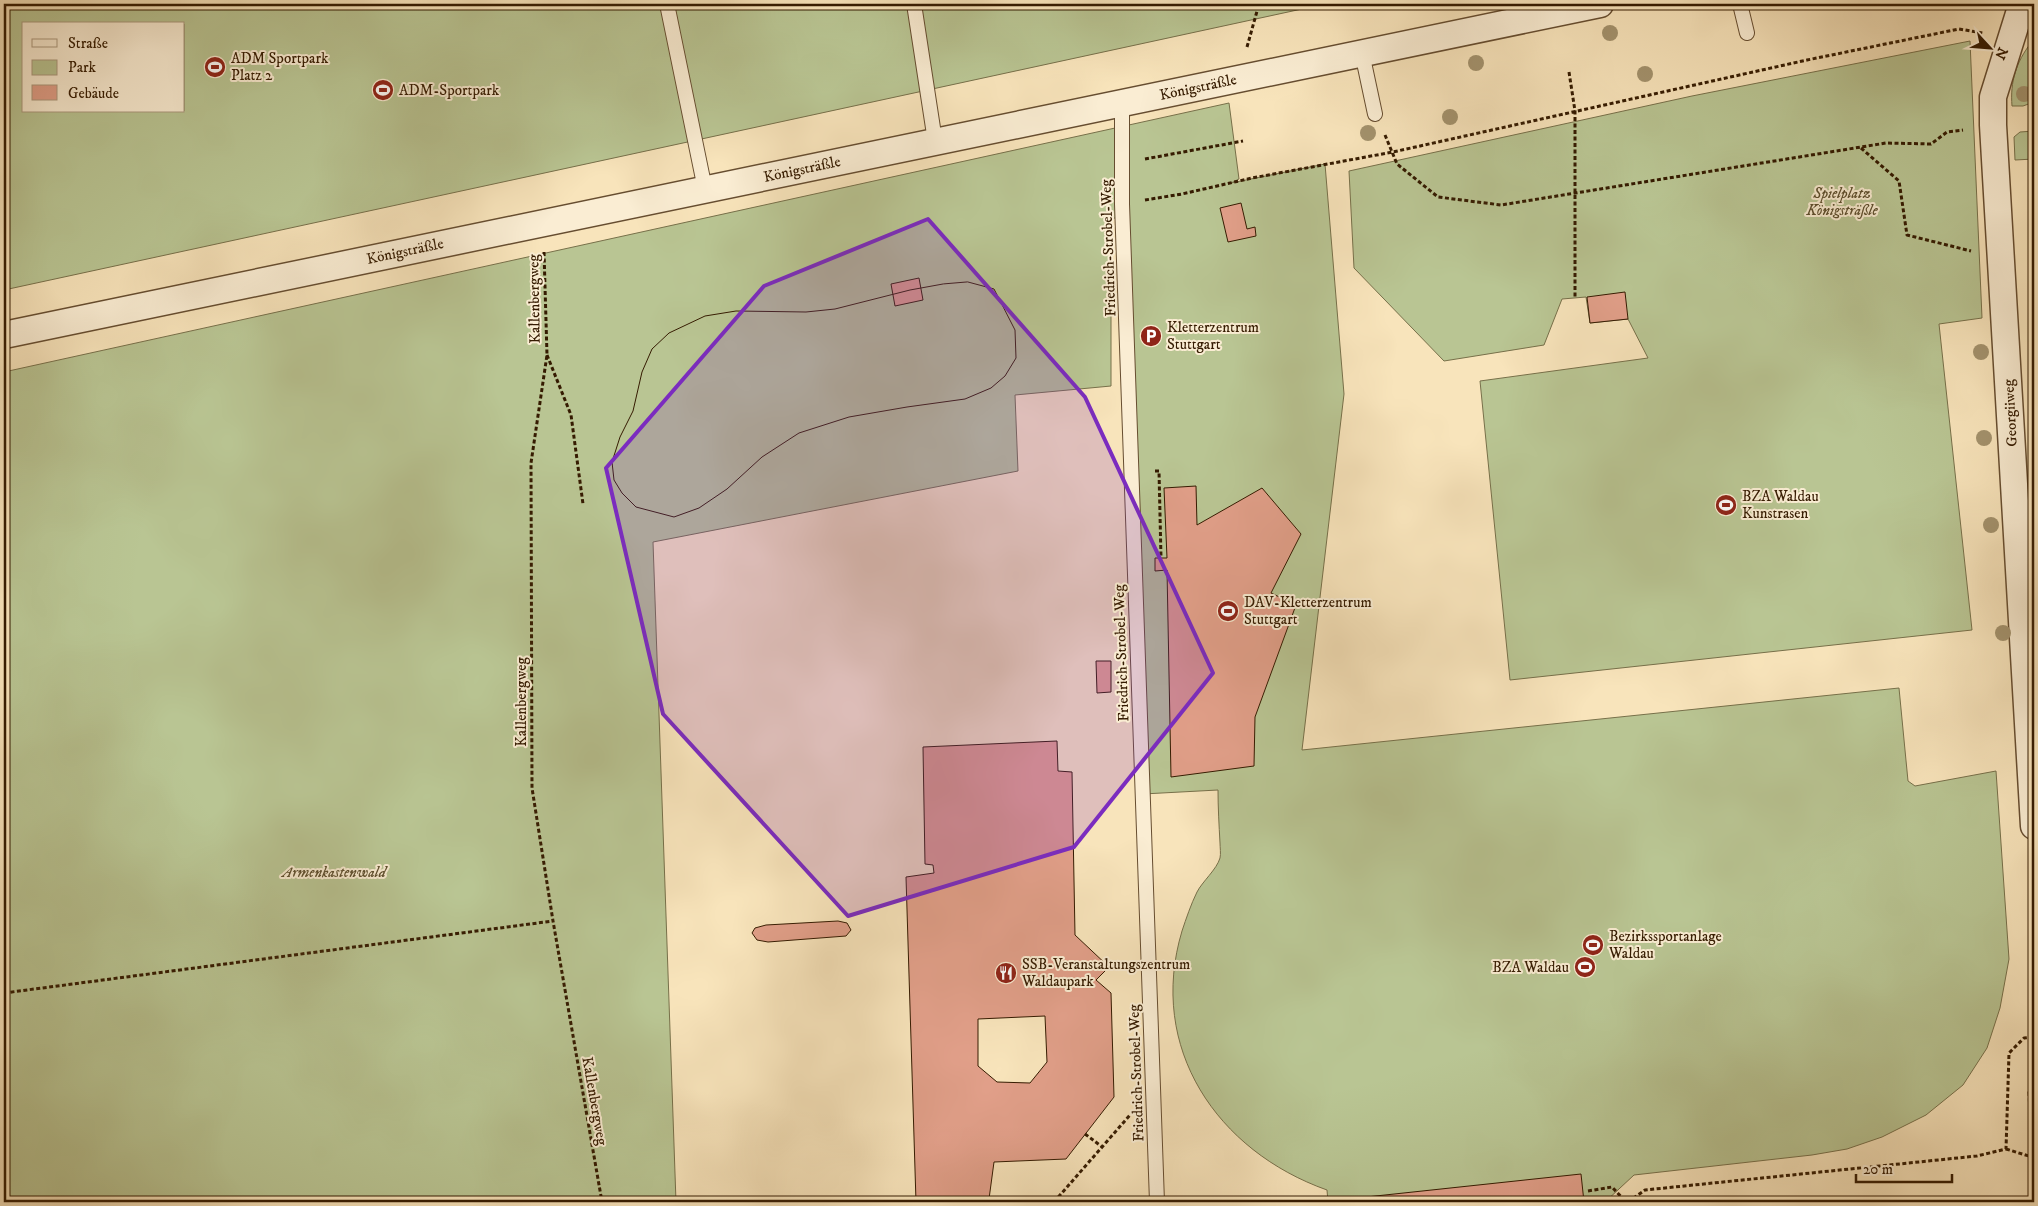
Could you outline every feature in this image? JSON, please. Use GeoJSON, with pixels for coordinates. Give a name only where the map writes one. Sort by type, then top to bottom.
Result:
{"type":"FeatureCollection","features":[{"type":"Feature","properties":{"kind":"street","name":"Königsträßle"},"geometry":{"type":"LineString","coordinates":[[4,335],[1600,4]]}},
{"type":"Feature","properties":{"kind":"street","name":"Georgiiweg"},"geometry":{"type":"LineString","coordinates":[[2022,4],[1993,96],[1993,125],[2001,258],[2029,612],[2034,826]]}},
{"type":"Feature","properties":{"kind":"lane"},"geometry":{"type":"LineString","coordinates":[[667,4],[705,189]]}},
{"type":"Feature","properties":{"kind":"lane"},"geometry":{"type":"LineString","coordinates":[[914,4],[935,142]]}},
{"type":"Feature","properties":{"kind":"lane"},"geometry":{"type":"LineString","coordinates":[[1740,4],[1747,33]]}},
{"type":"Feature","properties":{"kind":"lane"},"geometry":{"type":"LineString","coordinates":[[1362,53],[1375,114]]}},
{"type":"Feature","properties":{"kind":"lane","name":"Friedrich-Strobel-Weg"},"geometry":{"type":"LineString","coordinates":[[1122,103],[1122,204],[1157,1202]]}},
{"type":"Feature","properties":{"kind":"path"},"geometry":{"type":"LineString","coordinates":[[1251,76],[1247,47],[1259,4]]}},
{"type":"Feature","properties":{"kind":"path"},"geometry":{"type":"LineString","coordinates":[[1122,204],[1393,152],[1574,110],[1959,29],[1984,33],[1987,26]]}},
{"type":"Feature","properties":{"kind":"path"},"geometry":{"type":"LineString","coordinates":[[1569,72],[1574,110],[1575,298]]}},
{"type":"Feature","properties":{"kind":"path"},"geometry":{"type":"LineString","coordinates":[[1375,114],[1397,164],[1438,197],[1501,205],[1886,143],[1931,144],[1947,132],[1993,125]]}},
{"type":"Feature","properties":{"kind":"path"},"geometry":{"type":"LineString","coordinates":[[1122,159],[1142,160],[1243,141]]}},
{"type":"Feature","properties":{"kind":"path"},"geometry":{"type":"LineString","coordinates":[[1861,147],[1899,181],[1906,235],[2001,258]]}},
{"type":"Feature","properties":{"kind":"path","name":"Kallenbergweg"},"geometry":{"type":"LineString","coordinates":[[543,223],[547,354],[531,463],[532,788],[602,1202]]}},
{"type":"Feature","properties":{"kind":"path"},"geometry":{"type":"LineString","coordinates":[[547,354],[571,415],[583,504]]}},
{"type":"Feature","properties":{"kind":"path"},"geometry":{"type":"LineString","coordinates":[[4,993],[553,921]]}},
{"type":"Feature","properties":{"kind":"path"},"geometry":{"type":"LineString","coordinates":[[2006,1149],[2009,1053],[2024,1038],[2034,1037],[2034,1081],[2029,1092],[2034,1195]]}},
{"type":"Feature","properties":{"kind":"path"},"geometry":{"type":"LineString","coordinates":[[1054,1202],[1101,1146],[1122,1125],[1153,1084]]}},
{"type":"Feature","properties":{"kind":"path"},"geometry":{"type":"LineString","coordinates":[[1085,1134],[1101,1146]]}},
{"type":"Feature","properties":{"kind":"path"},"geometry":{"type":"LineString","coordinates":[[1588,1191],[1612,1187],[1627,1202],[1645,1190],[1977,1156],[2006,1149],[2032,1157]]}},
{"type":"Feature","properties":{"kind":"highlighted area"},"geometry":{"type":"Polygon","coordinates":[[[928,219],[1085,397],[1213,673],[1074,847],[848,916],[663,714],[606,468],[764,286],[928,219]]]}},
{"type":"Feature","properties":{"kind":"green space"},"geometry":{"type":"Polygon","coordinates":[[[4,4],[1325,4],[4,290],[4,4]]]}},
{"type":"Feature","properties":{"kind":"green space","name":"Spielplatz Königsträßle"},"geometry":{"type":"Polygon","coordinates":[[[1970,41],[1982,318],[1939,324],[1972,630],[1510,680],[1480,381],[1648,358],[1628,319],[1590,323],[1586,297],[1562,299],[1544,345],[1444,361],[1354,268],[1349,171],[1692,96],[1970,41]]]}},
{"type":"Feature","properties":{"kind":"green space"},"geometry":{"type":"Polygon","coordinates":[[[2031,43],[2034,102],[2023,106],[2012,106],[2012,89],[2015,73],[2021,57],[2031,43]]]}},
{"type":"Feature","properties":{"kind":"green space","name":"Armenkastenwald"},"geometry":{"type":"Polygon","coordinates":[[[1229,103],[1239,179],[1231,183],[1325,164],[1344,394],[1302,750],[1899,688],[1908,781],[1915,786],[1996,771],[2009,959],[2000,1008],[1987,1048],[1963,1085],[1926,1115],[1882,1137],[1847,1149],[1812,1155],[1634,1175],[1605,1202],[1328,1202],[1327,1190],[1288,1172],[1253,1150],[1224,1122],[1200,1090],[1183,1054],[1174,1015],[1174,974],[1182,931],[1199,888],[1216,867],[1220,858],[1218,790],[1143,794],[1122,216],[1111,219],[1111,386],[1015,395],[1018,471],[653,542],[676,1202],[4,1202],[4,372],[1229,103]]]}},
{"type":"Feature","properties":{"kind":"green space"},"geometry":{"type":"Polygon","coordinates":[[[2034,131],[2034,159],[2015,160],[2014,137],[2020,132],[2034,131]]]}},
{"type":"Feature","properties":{"kind":"building"},"geometry":{"type":"Polygon","coordinates":[[[1241,203],[1247,229],[1255,227],[1256,236],[1228,242],[1220,208],[1241,203]]]}},
{"type":"Feature","properties":{"kind":"building"},"geometry":{"type":"Polygon","coordinates":[[[919,278],[923,300],[895,306],[891,284],[919,278]]]}},
{"type":"Feature","properties":{"kind":"building"},"geometry":{"type":"Polygon","coordinates":[[[1625,292],[1628,319],[1590,323],[1587,297],[1625,292]]]}},
{"type":"Feature","properties":{"kind":"building"},"geometry":{"type":"Polygon","coordinates":[[[1196,486],[1197,525],[1262,488],[1301,534],[1271,593],[1296,605],[1255,717],[1254,766],[1171,777],[1167,570],[1155,571],[1155,558],[1167,558],[1164,488],[1196,486]]]}},
{"type":"Feature","properties":{"kind":"building"},"geometry":{"type":"Polygon","coordinates":[[[1096,661],[1111,661],[1111,692],[1097,693],[1096,661]]]}},
{"type":"Feature","properties":{"kind":"building","name":"SSB-Veranstaltungszentrum Waldaupark"},"geometry":{"type":"Polygon","coordinates":[[[1057,741],[1058,771],[1072,772],[1075,935],[1109,967],[1096,980],[1111,993],[1114,1097],[1066,1159],[994,1162],[989,1199],[916,1202],[906,877],[934,873],[933,865],[925,864],[923,747],[1057,741]],[[1045,1016],[978,1019],[978,1066],[997,1082],[1030,1083],[1047,1062],[1045,1016]]]}},
{"type":"Feature","properties":{"kind":"building"},"geometry":{"type":"Polygon","coordinates":[[[838,921],[847,923],[851,930],[846,936],[768,942],[757,940],[752,933],[755,928],[766,925],[838,921]]]}},
{"type":"Feature","properties":{"kind":"building"},"geometry":{"type":"Polygon","coordinates":[[[1581,1174],[1584,1202],[1329,1202],[1329,1201],[1581,1174]]]}},
{"type":"Feature","properties":{"kind":"tram line"},"geometry":{"type":"LineString","coordinates":[[968,282],[994,289],[1015,330],[1016,358],[1005,376],[991,388],[965,399],[849,417],[799,433],[762,457],[727,489],[699,508],[674,517],[636,507],[622,493],[614,480],[612,462],[620,437],[633,411],[642,372],[652,349],[669,333],[705,316],[736,311],[806,312],[835,309],[910,290],[968,282]]}},
{"type":"Feature","properties":{"kind":"place","name":"ADM Sportpark Platz 2"},"geometry":{"type":"Point","coordinates":[215,67]}},
{"type":"Feature","properties":{"kind":"place","name":"ADM-Sportpark"},"geometry":{"type":"Point","coordinates":[383,90]}},
{"type":"Feature","properties":{"kind":"place","name":"Kletterzentrum Stuttgart"},"geometry":{"type":"Point","coordinates":[1151,336]}},
{"type":"Feature","properties":{"kind":"place","name":"BZA Waldau Kunstrasen"},"geometry":{"type":"Point","coordinates":[1726,505]}},
{"type":"Feature","properties":{"kind":"place","name":"DAV-Kletterzentrum Stuttgart"},"geometry":{"type":"Point","coordinates":[1228,611]}},
{"type":"Feature","properties":{"kind":"place","name":"Bezirkssportanlage Waldau"},"geometry":{"type":"Point","coordinates":[1593,945]}},
{"type":"Feature","properties":{"kind":"place","name":"BZA Waldau"},"geometry":{"type":"Point","coordinates":[1585,967]}},
{"type":"Feature","properties":{"kind":"place","name":"SSB-Veranstaltungszentrum Waldaupark"},"geometry":{"type":"Point","coordinates":[1006,973]}}]}
